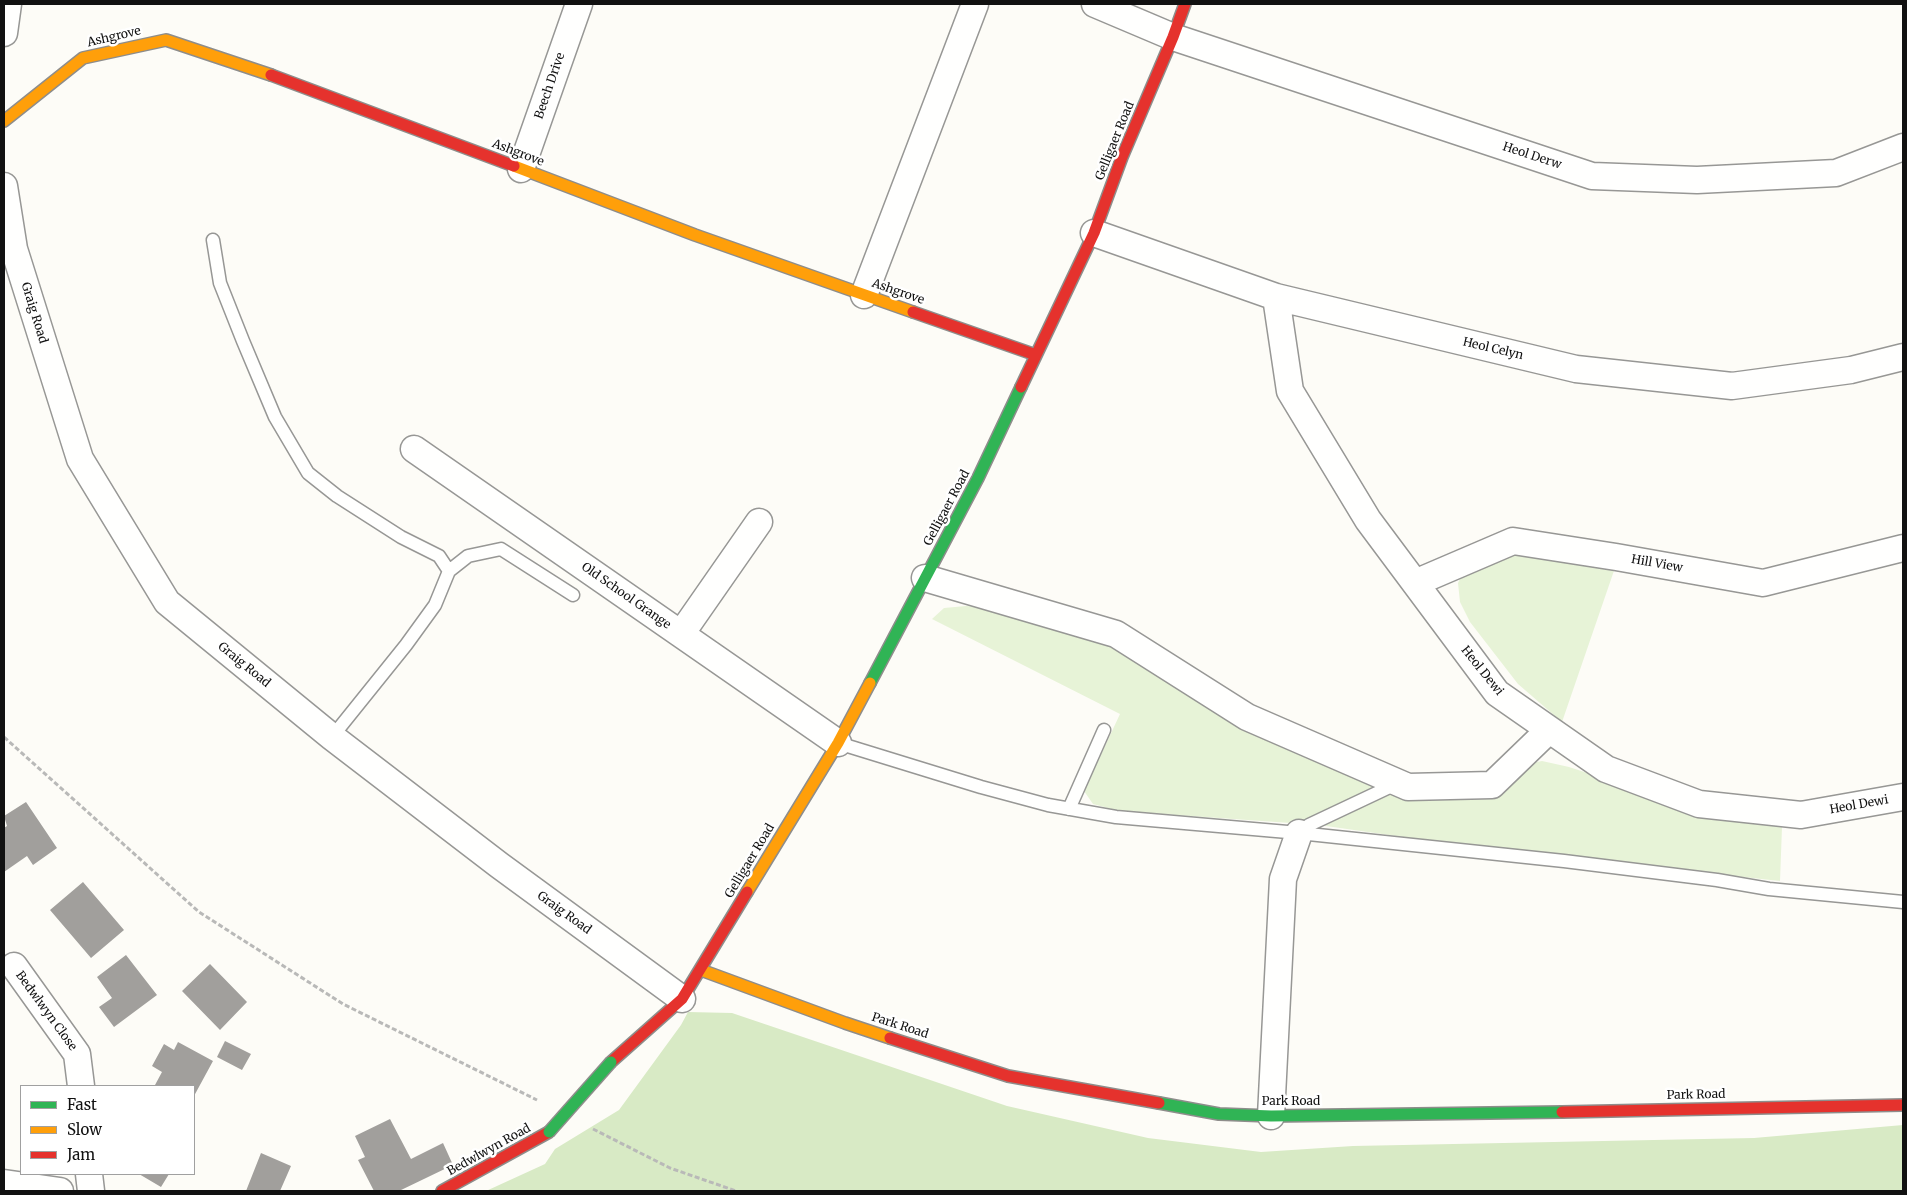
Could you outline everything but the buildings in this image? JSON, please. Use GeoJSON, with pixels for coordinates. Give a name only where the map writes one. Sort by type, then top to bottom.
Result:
{"type":"FeatureCollection","features":[{"type":"Feature","properties":{"kind":"street"},"geometry":{"type":"LineString","coordinates":[[4,33],[8,4]]}},
{"type":"Feature","properties":{"kind":"street","name":"Beech Drive"},"geometry":{"type":"LineString","coordinates":[[521,169],[579,4]]}},
{"type":"Feature","properties":{"kind":"street"},"geometry":{"type":"LineString","coordinates":[[864,295],[975,4]]}},
{"type":"Feature","properties":{"kind":"street","name":"Heol Derw"},"geometry":{"type":"LineString","coordinates":[[1095,4],[1173,37],[1592,176],[1697,180],[1836,173],[1903,147]]}},
{"type":"Feature","properties":{"kind":"street","name":"Gelligaer Road"},"geometry":{"type":"LineString","coordinates":[[682,999],[838,743],[978,478],[1094,233],[1122,157],[1185,4]]}},
{"type":"Feature","properties":{"kind":"street","name":"Ashgrove"},"geometry":{"type":"LineString","coordinates":[[4,121],[83,58],[166,40],[286,80],[695,235],[1036,356]]}},
{"type":"Feature","properties":{"kind":"street","name":"Graig Road"},"geometry":{"type":"LineString","coordinates":[[4,186],[14,249],[80,459],[168,602],[332,737],[499,865],[682,999]]}},
{"type":"Feature","properties":{"kind":"street","name":"Heol Celyn"},"geometry":{"type":"LineString","coordinates":[[1094,233],[1276,297],[1576,369],[1732,386],[1851,370],[1903,357]]}},
{"type":"Feature","properties":{"kind":"street","name":"Heol Dewi"},"geometry":{"type":"LineString","coordinates":[[1276,297],[1290,391],[1368,520],[1497,693],[1606,769],[1700,804],[1801,815],[1903,797]]}},
{"type":"Feature","properties":{"kind":"street","name":"Old School Grange"},"geometry":{"type":"LineString","coordinates":[[414,449],[838,743]]}},
{"type":"Feature","properties":{"kind":"street"},"geometry":{"type":"LineString","coordinates":[[680,634],[759,522]]}},
{"type":"Feature","properties":{"kind":"street","name":"Hill View"},"geometry":{"type":"LineString","coordinates":[[1414,584],[1513,541],[1763,583],[1903,548]]}},
{"type":"Feature","properties":{"kind":"street"},"geometry":{"type":"LineString","coordinates":[[925,578],[1116,634],[1247,717],[1408,787],[1492,785],[1549,730]]}},
{"type":"Feature","properties":{"kind":"street"},"geometry":{"type":"LineString","coordinates":[[1271,1116],[1283,879],[1299,833]]}},
{"type":"Feature","properties":{"kind":"street","name":"Bedwlwyn Close"},"geometry":{"type":"LineString","coordinates":[[14,966],[77,1054],[80,1085]]}},
{"type":"Feature","properties":{"kind":"street","name":"Park Road"},"geometry":{"type":"LineString","coordinates":[[700,970],[845,1023],[1008,1076],[1218,1114],[1271,1116],[1903,1105]]}},
{"type":"Feature","properties":{"kind":"street","name":"Bedwlwyn Road"},"geometry":{"type":"LineString","coordinates":[[442,1191],[549,1132],[611,1062],[682,999]]}},
{"type":"Feature","properties":{"kind":"street"},"geometry":{"type":"LineString","coordinates":[[89,1175],[91,1191]]}},
{"type":"Feature","properties":{"kind":"street"},"geometry":{"type":"LineString","coordinates":[[4,1183],[60,1191]]}},
{"type":"Feature","properties":{"kind":"lane"},"geometry":{"type":"LineString","coordinates":[[213,240],[220,282],[244,341],[275,417],[308,473],[345,501],[401,537],[439,556],[449,571]]}},
{"type":"Feature","properties":{"kind":"lane"},"geometry":{"type":"LineString","coordinates":[[332,737],[406,645],[435,605],[449,571],[468,556],[501,550],[573,595]]}},
{"type":"Feature","properties":{"kind":"lane"},"geometry":{"type":"LineString","coordinates":[[1069,809],[1104,730]]}},
{"type":"Feature","properties":{"kind":"lane"},"geometry":{"type":"LineString","coordinates":[[838,743],[981,787],[1069,809],[1116,817],[1299,833],[1592,865],[1717,880],[1769,889],[1903,902]]}},
{"type":"Feature","properties":{"kind":"lane"},"geometry":{"type":"LineString","coordinates":[[1299,833],[1309,825],[1398,783]]}},
{"type":"Feature","properties":{"kind":"path"},"geometry":{"type":"LineString","coordinates":[[4,737],[199,912],[343,1004],[539,1102]]}},
{"type":"Feature","properties":{"kind":"path"},"geometry":{"type":"LineString","coordinates":[[591,1128],[670,1168],[736,1191]]}},
{"type":"Feature","properties":{"kind":"green space"},"geometry":{"type":"Polygon","coordinates":[[[1500,551],[1617,562],[1562,722],[1518,684],[1470,622],[1460,602],[1458,583],[1466,566],[1500,551]]]}},
{"type":"Feature","properties":{"kind":"green space"},"geometry":{"type":"Polygon","coordinates":[[[966,606],[1003,608],[1071,627],[1407,793],[1542,761],[1569,767],[1694,808],[1782,827],[1780,881],[1501,851],[1319,825],[1119,811],[1093,804],[1084,791],[1120,714],[932,619],[944,608],[966,606]]]}},
{"type":"Feature","properties":{"kind":"green space"},"geometry":{"type":"Polygon","coordinates":[[[688,1012],[732,1013],[1007,1106],[1148,1138],[1261,1152],[1353,1146],[1754,1138],[1903,1125],[1903,1191],[486,1191],[545,1164],[555,1149],[619,1110],[681,1025],[688,1012]]]}},
{"type":"Feature","properties":{"kind":"traffic: fast"},"geometry":{"type":"LineString","coordinates":[[870,683],[978,478],[1021,387]]}},
{"type":"Feature","properties":{"kind":"traffic: fast"},"geometry":{"type":"LineString","coordinates":[[549,1132],[611,1062]]}},
{"type":"Feature","properties":{"kind":"traffic: fast"},"geometry":{"type":"LineString","coordinates":[[1159,1103],[1219,1114],[1271,1116],[1562,1112]]}},
{"type":"Feature","properties":{"kind":"traffic: slow"},"geometry":{"type":"LineString","coordinates":[[4,121],[83,58],[166,40],[271,75]]}},
{"type":"Feature","properties":{"kind":"traffic: slow"},"geometry":{"type":"LineString","coordinates":[[514,166],[695,235],[913,312]]}},
{"type":"Feature","properties":{"kind":"traffic: slow"},"geometry":{"type":"LineString","coordinates":[[747,892],[838,743],[870,683]]}},
{"type":"Feature","properties":{"kind":"traffic: slow"},"geometry":{"type":"LineString","coordinates":[[701,970],[890,1038]]}},
{"type":"Feature","properties":{"kind":"traffic: jam"},"geometry":{"type":"LineString","coordinates":[[1021,387],[1094,233],[1122,157],[1185,4]]}},
{"type":"Feature","properties":{"kind":"traffic: jam"},"geometry":{"type":"LineString","coordinates":[[271,75],[514,166]]}},
{"type":"Feature","properties":{"kind":"traffic: jam"},"geometry":{"type":"LineString","coordinates":[[913,312],[1036,355]]}},
{"type":"Feature","properties":{"kind":"traffic: jam"},"geometry":{"type":"LineString","coordinates":[[611,1062],[682,999],[747,892]]}},
{"type":"Feature","properties":{"kind":"traffic: jam"},"geometry":{"type":"LineString","coordinates":[[890,1038],[1008,1076],[1159,1103]]}},
{"type":"Feature","properties":{"kind":"traffic: jam"},"geometry":{"type":"LineString","coordinates":[[1562,1112],[1903,1105]]}},
{"type":"Feature","properties":{"kind":"traffic: jam"},"geometry":{"type":"LineString","coordinates":[[442,1191],[549,1132]]}}]}
